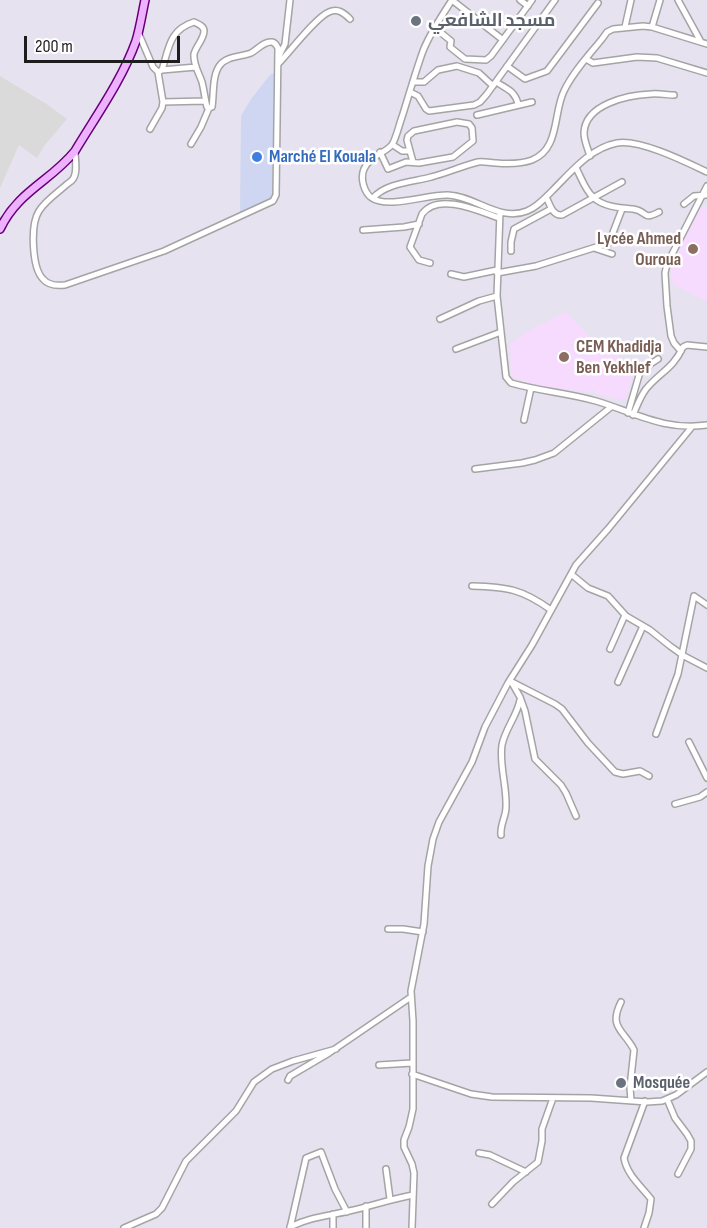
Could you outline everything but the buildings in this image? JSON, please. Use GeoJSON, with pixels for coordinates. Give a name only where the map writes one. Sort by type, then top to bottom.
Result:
{"type":"FeatureCollection","features":[{"type":"Feature","properties":{"kind":"main road"},"geometry":{"type":"LineString","coordinates":[[0,229],[26,193],[75,151],[125,65],[138,32],[145,0]]}},
{"type":"Feature","properties":{"kind":"street"},"geometry":{"type":"LineString","coordinates":[[278,57],[285,44],[290,0]]}},
{"type":"Feature","properties":{"kind":"street"},"geometry":{"type":"LineString","coordinates":[[500,215],[494,210],[459,196],[433,196],[390,202],[376,200],[370,197],[363,183],[363,170],[371,159],[393,145],[423,50],[434,27],[452,0],[503,39]]}},
{"type":"Feature","properties":{"kind":"street"},"geometry":{"type":"LineString","coordinates":[[520,0],[528,6]]}},
{"type":"Feature","properties":{"kind":"street"},"geometry":{"type":"LineString","coordinates":[[434,27],[451,41],[450,47],[465,59],[486,60],[532,0]]}},
{"type":"Feature","properties":{"kind":"street"},"geometry":{"type":"LineString","coordinates":[[410,92],[421,99],[426,109],[434,112],[480,102],[555,0]]}},
{"type":"Feature","properties":{"kind":"street"},"geometry":{"type":"LineString","coordinates":[[625,27],[631,0]]}},
{"type":"Feature","properties":{"kind":"street"},"geometry":{"type":"LineString","coordinates":[[652,27],[660,0]]}},
{"type":"Feature","properties":{"kind":"street"},"geometry":{"type":"LineString","coordinates":[[678,0],[704,43]]}},
{"type":"Feature","properties":{"kind":"street"},"geometry":{"type":"LineString","coordinates":[[507,66],[525,79],[547,71],[598,3]]}},
{"type":"Feature","properties":{"kind":"street"},"geometry":{"type":"LineString","coordinates":[[278,64],[328,12],[343,12],[350,19]]}},
{"type":"Feature","properties":{"kind":"street"},"geometry":{"type":"LineString","coordinates":[[150,129],[162,108],[160,71],[165,54],[172,38],[184,26],[194,22],[204,31],[194,53],[205,101],[209,108]]}},
{"type":"Feature","properties":{"kind":"street"},"geometry":{"type":"LineString","coordinates":[[372,198],[377,193],[394,186],[433,177],[478,162],[507,164],[523,163],[535,159],[549,144],[565,89],[607,32],[613,29],[652,27],[704,43]]}},
{"type":"Feature","properties":{"kind":"street"},"geometry":{"type":"LineString","coordinates":[[138,32],[153,67],[160,71],[196,67]]}},
{"type":"Feature","properties":{"kind":"street"},"geometry":{"type":"LineString","coordinates":[[75,151],[73,179],[44,204],[34,223],[33,236],[41,277],[55,286],[65,285],[164,251],[273,201],[276,195],[277,44],[266,43],[254,52],[228,59],[218,67],[212,107],[209,108],[191,144]]}},
{"type":"Feature","properties":{"kind":"street"},"geometry":{"type":"LineString","coordinates":[[586,59],[593,63],[657,58],[707,73]]}},
{"type":"Feature","properties":{"kind":"street"},"geometry":{"type":"LineString","coordinates":[[413,82],[424,82],[438,70],[457,66],[479,73],[494,84],[514,93],[518,104]]}},
{"type":"Feature","properties":{"kind":"street"},"geometry":{"type":"LineString","coordinates":[[590,156],[584,129],[588,119],[596,110],[615,100],[627,97],[651,94],[674,95]]}},
{"type":"Feature","properties":{"kind":"street"},"geometry":{"type":"LineString","coordinates":[[163,102],[205,101]]}},
{"type":"Feature","properties":{"kind":"street"},"geometry":{"type":"LineString","coordinates":[[477,115],[532,102]]}},
{"type":"Feature","properties":{"kind":"street"},"geometry":{"type":"LineString","coordinates":[[380,152],[388,169],[406,162],[419,163],[453,158],[473,141],[470,124],[457,122],[414,131],[407,140],[413,162]]}},
{"type":"Feature","properties":{"kind":"street"},"geometry":{"type":"LineString","coordinates":[[430,263],[419,260],[410,247],[426,210],[433,205],[463,205],[500,215],[524,212],[532,209],[590,156],[600,149],[617,143],[629,143],[681,160],[707,172]]}},
{"type":"Feature","properties":{"kind":"street"},"geometry":{"type":"LineString","coordinates":[[393,145],[402,151],[410,151]]}},
{"type":"Feature","properties":{"kind":"street"},"geometry":{"type":"LineString","coordinates":[[576,168],[593,198],[650,217],[659,212]]}},
{"type":"Feature","properties":{"kind":"street"},"geometry":{"type":"LineString","coordinates":[[546,197],[551,209],[558,215],[562,215],[622,182]]}},
{"type":"Feature","properties":{"kind":"street"},"geometry":{"type":"LineString","coordinates":[[681,351],[671,336],[664,273],[705,195],[707,186]]}},
{"type":"Feature","properties":{"kind":"street"},"geometry":{"type":"LineString","coordinates":[[684,204],[694,196],[705,195]]}},
{"type":"Feature","properties":{"kind":"street"},"geometry":{"type":"LineString","coordinates":[[511,251],[514,229],[551,209]]}},
{"type":"Feature","properties":{"kind":"street"},"geometry":{"type":"LineString","coordinates":[[452,274],[464,277],[536,266],[607,244],[611,241],[622,209]]}},
{"type":"Feature","properties":{"kind":"street"},"geometry":{"type":"LineString","coordinates":[[500,215],[497,296],[506,377],[511,383],[597,401],[662,424],[691,428],[707,426]]}},
{"type":"Feature","properties":{"kind":"street"},"geometry":{"type":"LineString","coordinates":[[363,230],[419,224]]}},
{"type":"Feature","properties":{"kind":"street"},"geometry":{"type":"LineString","coordinates":[[594,248],[612,254]]}},
{"type":"Feature","properties":{"kind":"street"},"geometry":{"type":"LineString","coordinates":[[440,319],[479,301],[497,296]]}},
{"type":"Feature","properties":{"kind":"street"},"geometry":{"type":"LineString","coordinates":[[456,349],[501,332]]}},
{"type":"Feature","properties":{"kind":"street"},"geometry":{"type":"LineString","coordinates":[[630,414],[645,391],[676,361],[683,347],[687,345],[707,347]]}},
{"type":"Feature","properties":{"kind":"street"},"geometry":{"type":"LineString","coordinates":[[630,414],[640,372],[658,359]]}},
{"type":"Feature","properties":{"kind":"street"},"geometry":{"type":"LineString","coordinates":[[524,420],[531,388]]}},
{"type":"Feature","properties":{"kind":"street"},"geometry":{"type":"LineString","coordinates":[[475,469],[522,463],[554,453],[611,407]]}},
{"type":"Feature","properties":{"kind":"street"},"geometry":{"type":"LineString","coordinates":[[412,1228],[414,1173],[404,1147],[413,1109],[411,997],[423,932],[432,838],[472,762],[485,727],[571,574],[586,552],[608,529],[691,428]]}},
{"type":"Feature","properties":{"kind":"street"},"geometry":{"type":"LineString","coordinates":[[571,574],[588,588],[608,596],[625,615],[681,654],[707,668]]}},
{"type":"Feature","properties":{"kind":"street"},"geometry":{"type":"LineString","coordinates":[[472,586],[503,587],[529,595],[551,610]]}},
{"type":"Feature","properties":{"kind":"street"},"geometry":{"type":"LineString","coordinates":[[656,734],[678,674],[694,596],[707,605]]}},
{"type":"Feature","properties":{"kind":"street"},"geometry":{"type":"LineString","coordinates":[[610,649],[625,615]]}},
{"type":"Feature","properties":{"kind":"street"},"geometry":{"type":"LineString","coordinates":[[618,682],[643,626]]}},
{"type":"Feature","properties":{"kind":"street"},"geometry":{"type":"LineString","coordinates":[[510,681],[517,689],[525,711],[535,759],[567,793],[576,816]]}},
{"type":"Feature","properties":{"kind":"street"},"geometry":{"type":"LineString","coordinates":[[510,681],[562,709],[588,743],[615,772],[623,774],[640,771],[649,776]]}},
{"type":"Feature","properties":{"kind":"street"},"geometry":{"type":"LineString","coordinates":[[501,835],[506,807],[503,743],[508,727],[518,709],[520,697]]}},
{"type":"Feature","properties":{"kind":"street"},"geometry":{"type":"LineString","coordinates":[[688,742],[707,778]]}},
{"type":"Feature","properties":{"kind":"street"},"geometry":{"type":"LineString","coordinates":[[675,804],[700,797],[707,792]]}},
{"type":"Feature","properties":{"kind":"street"},"geometry":{"type":"LineString","coordinates":[[388,929],[423,932]]}},
{"type":"Feature","properties":{"kind":"street"},"geometry":{"type":"LineString","coordinates":[[288,1080],[290,1076],[336,1049],[411,997]]}},
{"type":"Feature","properties":{"kind":"street"},"geometry":{"type":"LineString","coordinates":[[621,1002],[616,1011],[617,1025],[634,1050],[630,1087],[632,1101]]}},
{"type":"Feature","properties":{"kind":"street"},"geometry":{"type":"LineString","coordinates":[[124,1228],[156,1214],[162,1208],[186,1161],[236,1111],[254,1082],[272,1069],[336,1049]]}},
{"type":"Feature","properties":{"kind":"street"},"geometry":{"type":"LineString","coordinates":[[379,1065],[412,1063]]}},
{"type":"Feature","properties":{"kind":"street"},"geometry":{"type":"LineString","coordinates":[[412,1074],[471,1094],[492,1097],[662,1101],[676,1095],[707,1072]]}},
{"type":"Feature","properties":{"kind":"street"},"geometry":{"type":"LineString","coordinates":[[492,1204],[513,1182],[538,1162],[542,1129],[553,1098]]}},
{"type":"Feature","properties":{"kind":"street"},"geometry":{"type":"LineString","coordinates":[[667,1099],[675,1118],[691,1142],[691,1149],[678,1174]]}},
{"type":"Feature","properties":{"kind":"street"},"geometry":{"type":"LineString","coordinates":[[644,1228],[651,1199],[637,1183],[626,1166],[624,1158],[645,1101]]}},
{"type":"Feature","properties":{"kind":"street"},"geometry":{"type":"LineString","coordinates":[[290,1228],[306,1158],[321,1152],[335,1189],[347,1212]]}},
{"type":"Feature","properties":{"kind":"street"},"geometry":{"type":"LineString","coordinates":[[479,1153],[490,1155],[526,1172]]}},
{"type":"Feature","properties":{"kind":"street"},"geometry":{"type":"LineString","coordinates":[[386,1169],[390,1199]]}},
{"type":"Feature","properties":{"kind":"street"},"geometry":{"type":"LineString","coordinates":[[290,1228],[311,1218],[347,1212],[413,1194]]}},
{"type":"Feature","properties":{"kind":"street"},"geometry":{"type":"LineString","coordinates":[[366,1206],[366,1228]]}},
{"type":"Feature","properties":{"kind":"street"},"geometry":{"type":"LineString","coordinates":[[333,1214],[333,1228]]}},
{"type":"Feature","properties":{"kind":"shaded area","name":"Marché El Kouala"},"geometry":{"type":"Polygon","coordinates":[[[274,73],[272,198],[240,212],[241,116],[251,99],[274,73]]]}},
{"type":"Feature","properties":{"kind":"shaded area"},"geometry":{"type":"Polygon","coordinates":[[[0,76],[67,119],[37,158],[19,145],[0,188],[0,76]]]}},
{"type":"Feature","properties":{"kind":"shaded area","name":"Lycée Ahmed Ouroua"},"geometry":{"type":"Polygon","coordinates":[[[701,206],[707,207],[707,302],[673,284],[670,271],[701,206]]]}},
{"type":"Feature","properties":{"kind":"shaded area","name":"CEM Khadidja Ben Yekhlef"},"geometry":{"type":"Polygon","coordinates":[[[566,312],[603,350],[607,346],[624,360],[633,373],[628,394],[624,400],[596,394],[594,390],[589,392],[545,387],[511,377],[510,344],[528,331],[566,312]]]}},
{"type":"Feature","properties":{"kind":"place","name":"مسجد الشافعي"},"geometry":{"type":"Point","coordinates":[416,21]}},
{"type":"Feature","properties":{"kind":"place","name":"Marché El Kouala"},"geometry":{"type":"Point","coordinates":[257,157]}},
{"type":"Feature","properties":{"kind":"place","name":"Lycée Ahmed Ouroua"},"geometry":{"type":"Point","coordinates":[693,249]}},
{"type":"Feature","properties":{"kind":"place","name":"CEM Khadidja Ben Yekhlef"},"geometry":{"type":"Point","coordinates":[564,357]}},
{"type":"Feature","properties":{"kind":"place","name":"Mosquée"},"geometry":{"type":"Point","coordinates":[621,1083]}}]}
